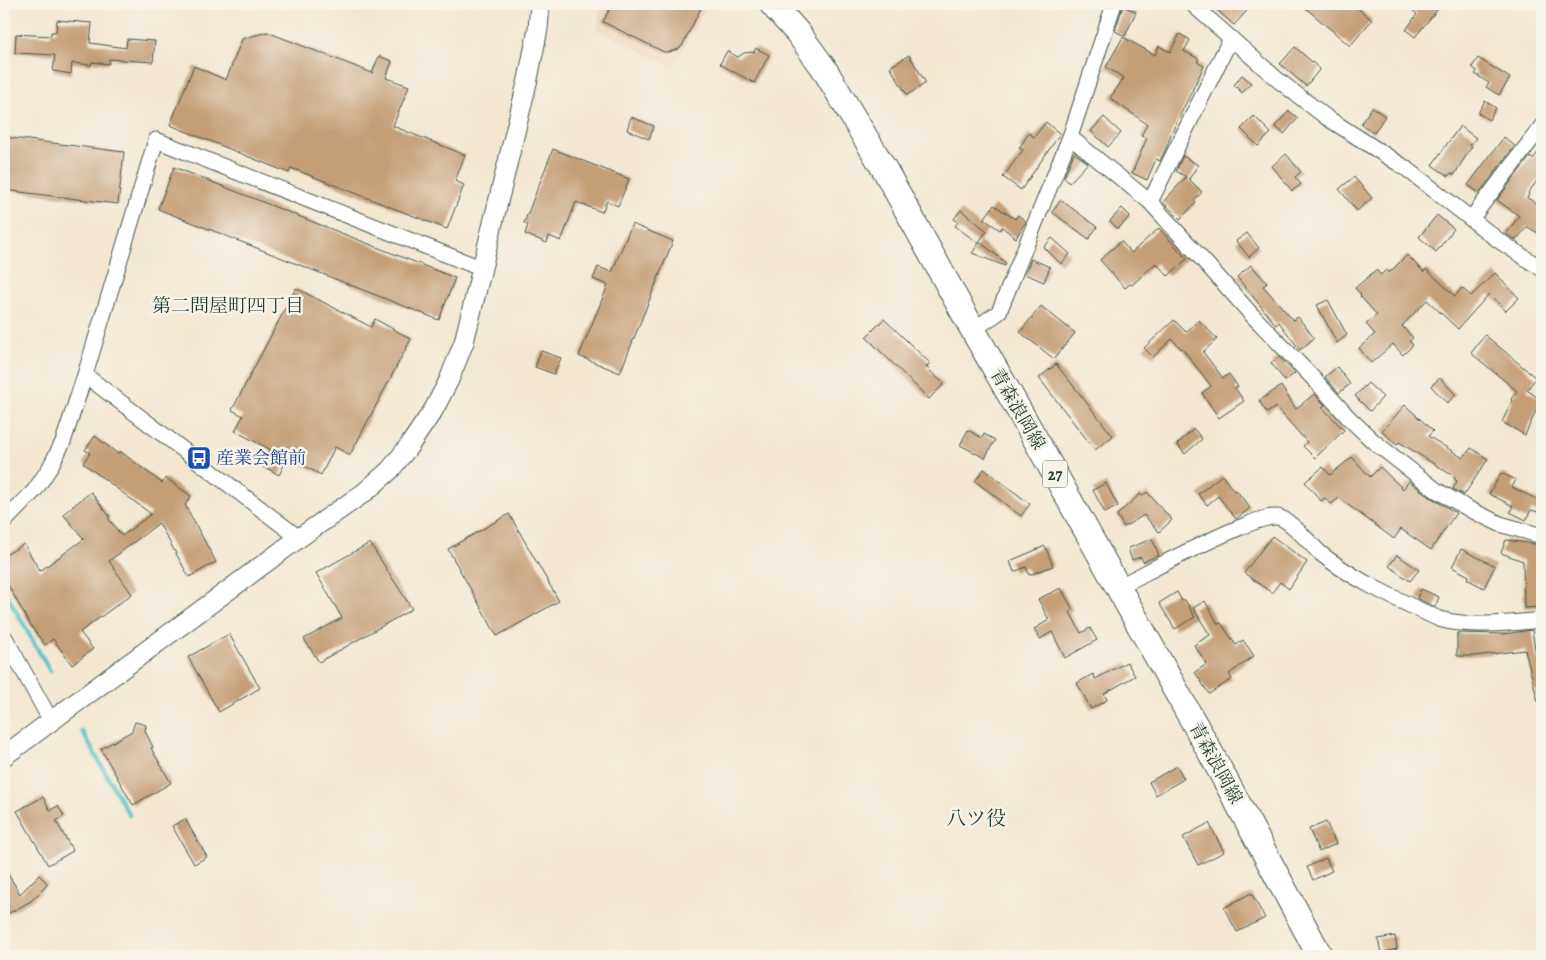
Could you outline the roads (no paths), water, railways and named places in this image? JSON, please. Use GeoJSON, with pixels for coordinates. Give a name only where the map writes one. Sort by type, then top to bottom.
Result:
{"type":"FeatureCollection","features":[{"type":"Feature","properties":{"kind":"main road","name":"青森浪岡線"},"geometry":{"type":"LineString","coordinates":[[772,4],[798,33],[823,67],[886,172],[1208,748],[1320,956]]}},
{"type":"Feature","properties":{"kind":"street"},"geometry":{"type":"LineString","coordinates":[[4,756],[365,492],[390,470],[409,446],[434,409],[449,380],[464,342],[528,79],[538,29],[540,4]]}},
{"type":"Feature","properties":{"kind":"street"},"geometry":{"type":"LineString","coordinates":[[973,330],[999,312],[1070,137],[1114,4]]}},
{"type":"Feature","properties":{"kind":"street"},"geometry":{"type":"LineString","coordinates":[[1192,4],[1278,80],[1319,111],[1407,169],[1498,240],[1541,264]]}},
{"type":"Feature","properties":{"kind":"street"},"geometry":{"type":"LineString","coordinates":[[1150,202],[1231,38]]}},
{"type":"Feature","properties":{"kind":"street"},"geometry":{"type":"LineString","coordinates":[[1470,218],[1542,126]]}},
{"type":"Feature","properties":{"kind":"street"},"geometry":{"type":"LineString","coordinates":[[1070,137],[1150,202],[1251,314],[1373,441],[1436,490],[1470,510],[1500,524],[1542,536]]}},
{"type":"Feature","properties":{"kind":"street"},"geometry":{"type":"LineString","coordinates":[[4,522],[35,490],[63,442],[156,140],[483,269]]}},
{"type":"Feature","properties":{"kind":"street"},"geometry":{"type":"LineString","coordinates":[[85,375],[300,538]]}},
{"type":"Feature","properties":{"kind":"street"},"geometry":{"type":"LineString","coordinates":[[1118,587],[1218,537],[1259,520],[1275,516],[1282,518],[1290,524],[1322,554],[1345,570],[1439,619],[1453,623],[1477,624],[1542,620]]}},
{"type":"Feature","properties":{"kind":"street"},"geometry":{"type":"LineString","coordinates":[[4,636],[51,721]]}},
{"type":"Feature","properties":{"kind":"waterway"},"geometry":{"type":"LineString","coordinates":[[4,590],[50,671]]}},
{"type":"Feature","properties":{"kind":"waterway"},"geometry":{"type":"LineString","coordinates":[[82,731],[129,815]]}},
{"type":"Feature","properties":{"kind":"place","name":"産業会館前"},"geometry":{"type":"Point","coordinates":[199,458]}},
{"type":"Feature","properties":{"kind":"district","name":"第二問屋町四丁目"},"geometry":{"type":"Point","coordinates":[228,305]}},
{"type":"Feature","properties":{"kind":"district","name":"八ツ役"},"geometry":{"type":"Point","coordinates":[976,818]}}]}
